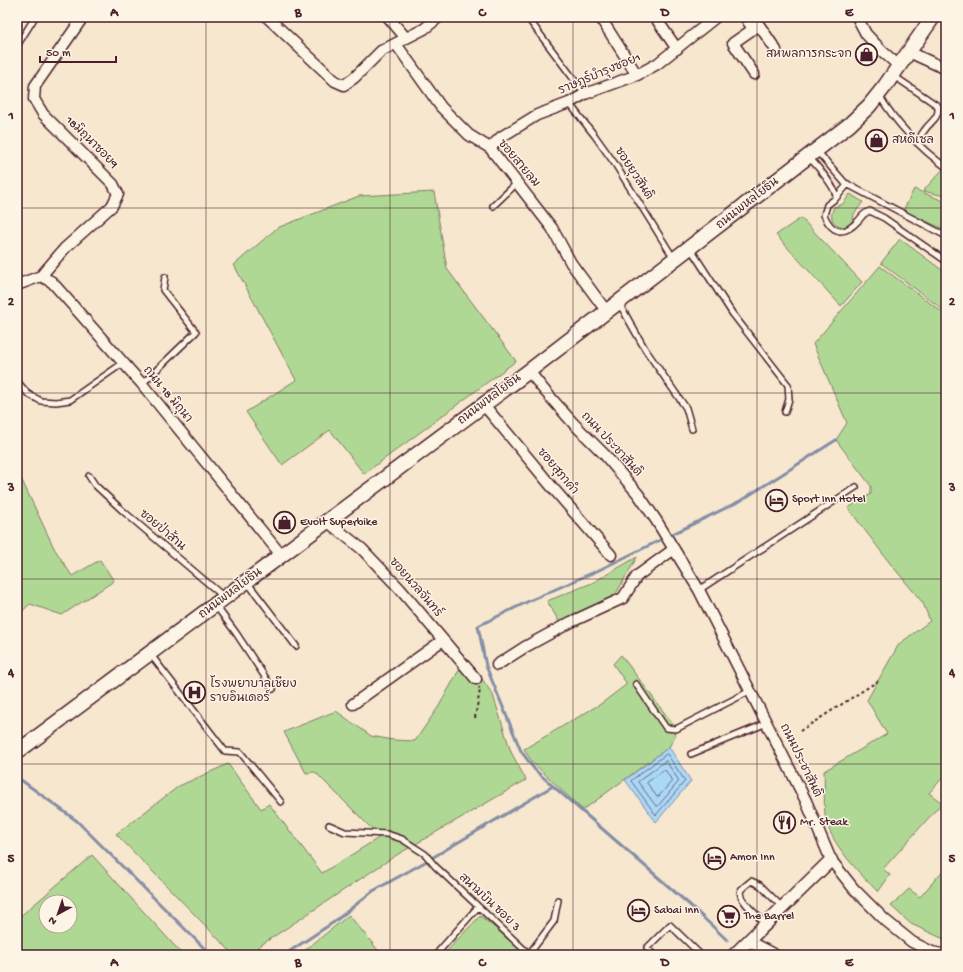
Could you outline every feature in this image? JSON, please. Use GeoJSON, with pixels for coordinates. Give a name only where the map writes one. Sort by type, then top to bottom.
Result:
{"type":"FeatureCollection","features":[{"type":"Feature","properties":{"kind":"main road","name":"ถนนพหลโยธิน"},"geometry":{"type":"LineString","coordinates":[[17,752],[248,582],[484,405],[619,303],[849,125],[869,106],[896,71],[933,17]]}},
{"type":"Feature","properties":{"kind":"street","name":"18มิถุนาซอย9"},"geometry":{"type":"LineString","coordinates":[[41,276],[65,248],[112,206],[118,194],[113,184],[43,114],[34,99],[35,86],[82,17]]}},
{"type":"Feature","properties":{"kind":"street"},"geometry":{"type":"LineString","coordinates":[[267,17],[335,81],[344,85],[354,78],[381,51],[424,29],[439,17]]}},
{"type":"Feature","properties":{"kind":"street"},"geometry":{"type":"LineString","coordinates":[[388,17],[406,38]]}},
{"type":"Feature","properties":{"kind":"street"},"geometry":{"type":"LineString","coordinates":[[600,17],[637,75]]}},
{"type":"Feature","properties":{"kind":"street"},"geometry":{"type":"LineString","coordinates":[[655,17],[677,49]]}},
{"type":"Feature","properties":{"kind":"street","name":"ราษฎร์บำรุงซอย1"},"geometry":{"type":"LineString","coordinates":[[490,148],[501,137],[537,115],[569,103],[585,94],[637,75],[657,64],[716,17]]}},
{"type":"Feature","properties":{"kind":"street"},"geometry":{"type":"LineString","coordinates":[[745,17],[753,29]]}},
{"type":"Feature","properties":{"kind":"street"},"geometry":{"type":"LineString","coordinates":[[857,17],[866,34],[882,51],[896,71]]}},
{"type":"Feature","properties":{"kind":"street"},"geometry":{"type":"LineString","coordinates":[[754,74],[733,43],[759,25],[776,50]]}},
{"type":"Feature","properties":{"kind":"street","name":"ซอยสายลม"},"geometry":{"type":"LineString","coordinates":[[396,44],[441,107],[469,135],[490,148],[552,228],[571,263],[607,312]]}},
{"type":"Feature","properties":{"kind":"street"},"geometry":{"type":"LineString","coordinates":[[909,52],[946,69]]}},
{"type":"Feature","properties":{"kind":"street"},"geometry":{"type":"LineString","coordinates":[[17,284],[41,276]]}},
{"type":"Feature","properties":{"kind":"street","name":"ถนน 18 มิถุนา"},"geometry":{"type":"LineString","coordinates":[[41,276],[52,282],[142,384],[282,556]]}},
{"type":"Feature","properties":{"kind":"street","name":"ถนน ประชาสันติ"},"geometry":{"type":"LineString","coordinates":[[529,371],[568,418],[604,454],[638,494],[669,541]]}},
{"type":"Feature","properties":{"kind":"street","name":"ซอยสุภาคำ"},"geometry":{"type":"LineString","coordinates":[[484,405],[556,493],[611,555]]}},
{"type":"Feature","properties":{"kind":"street","name":"ซอยนวลจันทร์"},"geometry":{"type":"LineString","coordinates":[[328,522],[362,549],[400,589],[476,679]]}},
{"type":"Feature","properties":{"kind":"street"},"geometry":{"type":"LineString","coordinates":[[497,665],[571,622],[623,598],[637,576],[669,541]]}},
{"type":"Feature","properties":{"kind":"street","name":"ถนนประชาสันติ"},"geometry":{"type":"LineString","coordinates":[[669,541],[698,590],[767,724],[806,801],[831,860],[854,889],[885,920],[912,942],[932,952],[946,954]]}},
{"type":"Feature","properties":{"kind":"street"},"geometry":{"type":"LineString","coordinates":[[353,704],[444,640]]}},
{"type":"Feature","properties":{"kind":"street"},"geometry":{"type":"LineString","coordinates":[[734,955],[831,860]]}},
{"type":"Feature","properties":{"kind":"street"},"geometry":{"type":"LineString","coordinates":[[748,941],[775,955]]}},
{"type":"Feature","properties":{"kind":"lane"},"geometry":{"type":"LineString","coordinates":[[17,46],[35,17]]}},
{"type":"Feature","properties":{"kind":"lane"},"geometry":{"type":"LineString","coordinates":[[527,17],[585,94]]}},
{"type":"Feature","properties":{"kind":"lane"},"geometry":{"type":"LineString","coordinates":[[896,71],[938,106],[936,118],[924,130],[918,142]]}},
{"type":"Feature","properties":{"kind":"lane"},"geometry":{"type":"LineString","coordinates":[[878,94],[895,117],[918,142],[946,167]]}},
{"type":"Feature","properties":{"kind":"lane","name":"ซอยยุวสันติ"},"geometry":{"type":"LineString","coordinates":[[569,103],[615,164],[675,260]]}},
{"type":"Feature","properties":{"kind":"lane"},"geometry":{"type":"LineString","coordinates":[[812,153],[839,178],[848,184],[946,236]]}},
{"type":"Feature","properties":{"kind":"lane"},"geometry":{"type":"LineString","coordinates":[[812,153],[837,195],[836,198]]}},
{"type":"Feature","properties":{"kind":"lane"},"geometry":{"type":"LineString","coordinates":[[492,206],[517,183]]}},
{"type":"Feature","properties":{"kind":"lane"},"geometry":{"type":"LineString","coordinates":[[848,184],[836,198],[827,205],[825,210],[824,215],[832,228],[838,232],[845,231],[858,221],[864,214],[870,211],[884,218],[946,260]]}},
{"type":"Feature","properties":{"kind":"lane"},"geometry":{"type":"LineString","coordinates":[[690,248],[732,313],[788,385],[790,400],[785,412]]}},
{"type":"Feature","properties":{"kind":"lane"},"geometry":{"type":"LineString","coordinates":[[142,384],[196,332],[163,290],[165,277]]}},
{"type":"Feature","properties":{"kind":"lane"},"geometry":{"type":"LineString","coordinates":[[619,303],[645,349],[686,408],[692,429]]}},
{"type":"Feature","properties":{"kind":"lane"},"geometry":{"type":"LineString","coordinates":[[17,381],[28,394],[41,401],[56,402],[70,400],[123,363]]}},
{"type":"Feature","properties":{"kind":"lane","name":"ซอยป่าส้าน"},"geometry":{"type":"LineString","coordinates":[[89,476],[95,485],[220,602],[236,633],[273,689]]}},
{"type":"Feature","properties":{"kind":"lane"},"geometry":{"type":"LineString","coordinates":[[698,590],[856,487]]}},
{"type":"Feature","properties":{"kind":"lane"},"geometry":{"type":"LineString","coordinates":[[248,582],[296,646]]}},
{"type":"Feature","properties":{"kind":"lane"},"geometry":{"type":"LineString","coordinates":[[150,654],[225,751],[240,752],[281,802]]}},
{"type":"Feature","properties":{"kind":"lane"},"geometry":{"type":"LineString","coordinates":[[636,684],[666,728],[676,728],[750,691]]}},
{"type":"Feature","properties":{"kind":"lane"},"geometry":{"type":"LineString","coordinates":[[691,754],[767,724]]}},
{"type":"Feature","properties":{"kind":"lane","name":"สนามบิน ซอย 3"},"geometry":{"type":"LineString","coordinates":[[329,825],[345,832],[386,834],[402,839],[426,855],[434,865],[478,907],[530,954]]}},
{"type":"Feature","properties":{"kind":"lane"},"geometry":{"type":"LineString","coordinates":[[766,924],[742,900],[740,894],[741,890],[751,881],[756,882],[782,908]]}},
{"type":"Feature","properties":{"kind":"lane"},"geometry":{"type":"LineString","coordinates":[[530,954],[554,921],[558,900]]}},
{"type":"Feature","properties":{"kind":"lane"},"geometry":{"type":"LineString","coordinates":[[439,951],[478,907]]}},
{"type":"Feature","properties":{"kind":"lane"},"geometry":{"type":"LineString","coordinates":[[654,955],[647,948],[670,925],[701,955]]}},
{"type":"Feature","properties":{"kind":"path"},"geometry":{"type":"LineString","coordinates":[[474,718],[480,690],[476,679]]}},
{"type":"Feature","properties":{"kind":"path"},"geometry":{"type":"LineString","coordinates":[[800,732],[878,682]]}},
{"type":"Feature","properties":{"kind":"green space"},"geometry":{"type":"Polygon","coordinates":[[[944,168],[946,169],[946,194],[944,196],[923,191],[944,168]]]}},
{"type":"Feature","properties":{"kind":"green space"},"geometry":{"type":"Polygon","coordinates":[[[914,189],[946,202],[946,230],[903,211],[914,189]]]}},
{"type":"Feature","properties":{"kind":"green space"},"geometry":{"type":"Polygon","coordinates":[[[434,192],[447,269],[516,361],[364,474],[330,430],[282,465],[246,412],[296,380],[234,265],[277,228],[359,196],[434,192]]]}},
{"type":"Feature","properties":{"kind":"green space"},"geometry":{"type":"Polygon","coordinates":[[[850,194],[863,202],[854,214],[853,220],[847,227],[842,227],[833,222],[832,211],[834,207],[843,204],[850,194]]]}},
{"type":"Feature","properties":{"kind":"green space"},"geometry":{"type":"Polygon","coordinates":[[[801,218],[862,282],[841,306],[776,235],[801,218]]]}},
{"type":"Feature","properties":{"kind":"green space"},"geometry":{"type":"Polygon","coordinates":[[[900,239],[946,273],[946,312],[881,263],[900,239]]]}},
{"type":"Feature","properties":{"kind":"green space"},"geometry":{"type":"Polygon","coordinates":[[[880,266],[946,315],[946,774],[929,793],[942,803],[883,869],[890,875],[878,892],[863,877],[840,849],[829,829],[825,809],[824,771],[887,734],[867,700],[899,644],[930,621],[923,603],[889,562],[848,508],[871,494],[871,486],[836,440],[847,423],[813,344],[880,266]]]}},
{"type":"Feature","properties":{"kind":"green space"},"geometry":{"type":"Polygon","coordinates":[[[17,470],[54,548],[72,576],[100,560],[114,581],[62,615],[30,604],[17,616],[17,470]]]}},
{"type":"Feature","properties":{"kind":"green space"},"geometry":{"type":"Polygon","coordinates":[[[637,557],[614,597],[560,623],[547,601],[592,583],[637,557]]]}},
{"type":"Feature","properties":{"kind":"green space"},"geometry":{"type":"Polygon","coordinates":[[[621,655],[672,723],[675,736],[669,747],[583,810],[532,762],[524,749],[602,703],[627,684],[613,664],[621,655]]]}},
{"type":"Feature","properties":{"kind":"green space"},"geometry":{"type":"Polygon","coordinates":[[[474,667],[493,695],[511,752],[526,780],[395,856],[246,955],[234,955],[116,834],[179,786],[228,764],[261,809],[269,804],[322,873],[380,837],[315,772],[306,773],[284,732],[336,711],[371,736],[393,740],[415,741],[439,706],[459,670],[474,667]]]}},
{"type":"Feature","properties":{"kind":"green space"},"geometry":{"type":"Polygon","coordinates":[[[92,855],[183,955],[17,955],[17,919],[38,901],[38,934],[78,934],[78,894],[46,894],[92,855]]]}},
{"type":"Feature","properties":{"kind":"green space"},"geometry":{"type":"Polygon","coordinates":[[[946,867],[946,940],[911,924],[891,906],[909,889],[920,897],[946,867]]]}},
{"type":"Feature","properties":{"kind":"green space"},"geometry":{"type":"Polygon","coordinates":[[[349,915],[382,955],[299,955],[349,915]]]}},
{"type":"Feature","properties":{"kind":"green space"},"geometry":{"type":"Polygon","coordinates":[[[480,916],[529,954],[443,955],[480,916]]]}},
{"type":"Feature","properties":{"kind":"water"},"geometry":{"type":"Polygon","coordinates":[[[669,747],[691,781],[656,822],[625,780],[669,747]]]}},
{"type":"Feature","properties":{"kind":"waterway"},"geometry":{"type":"LineString","coordinates":[[553,786],[535,770],[521,751],[486,666],[478,626],[531,600],[599,570],[740,501],[836,440]]}},
{"type":"Feature","properties":{"kind":"waterway"},"geometry":{"type":"LineString","coordinates":[[21,780],[77,821],[211,955]]}},
{"type":"Feature","properties":{"kind":"waterway"},"geometry":{"type":"LineString","coordinates":[[284,955],[334,922],[373,891],[553,786],[691,906],[727,940]]}},
{"type":"Feature","properties":{"kind":"place","name":"สหพลการกระจก"},"geometry":{"type":"Point","coordinates":[867,55]}},
{"type":"Feature","properties":{"kind":"place","name":"สหดีเซล"},"geometry":{"type":"Point","coordinates":[877,141]}},
{"type":"Feature","properties":{"kind":"place","name":"Sport Inn Hotel"},"geometry":{"type":"Point","coordinates":[776,500]}},
{"type":"Feature","properties":{"kind":"place","name":"Evolt Superbike"},"geometry":{"type":"Point","coordinates":[285,523]}},
{"type":"Feature","properties":{"kind":"place","name":"โรงพยาบาลเชียง รายอินเดอร์"},"geometry":{"type":"Point","coordinates":[194,692]}},
{"type":"Feature","properties":{"kind":"place","name":"Mr. Steak"},"geometry":{"type":"Point","coordinates":[785,823]}},
{"type":"Feature","properties":{"kind":"place","name":"Amon Inn"},"geometry":{"type":"Point","coordinates":[715,858]}},
{"type":"Feature","properties":{"kind":"place","name":"Sabai Inn"},"geometry":{"type":"Point","coordinates":[639,911]}},
{"type":"Feature","properties":{"kind":"place","name":"The Barrel"},"geometry":{"type":"Point","coordinates":[729,917]}}]}
